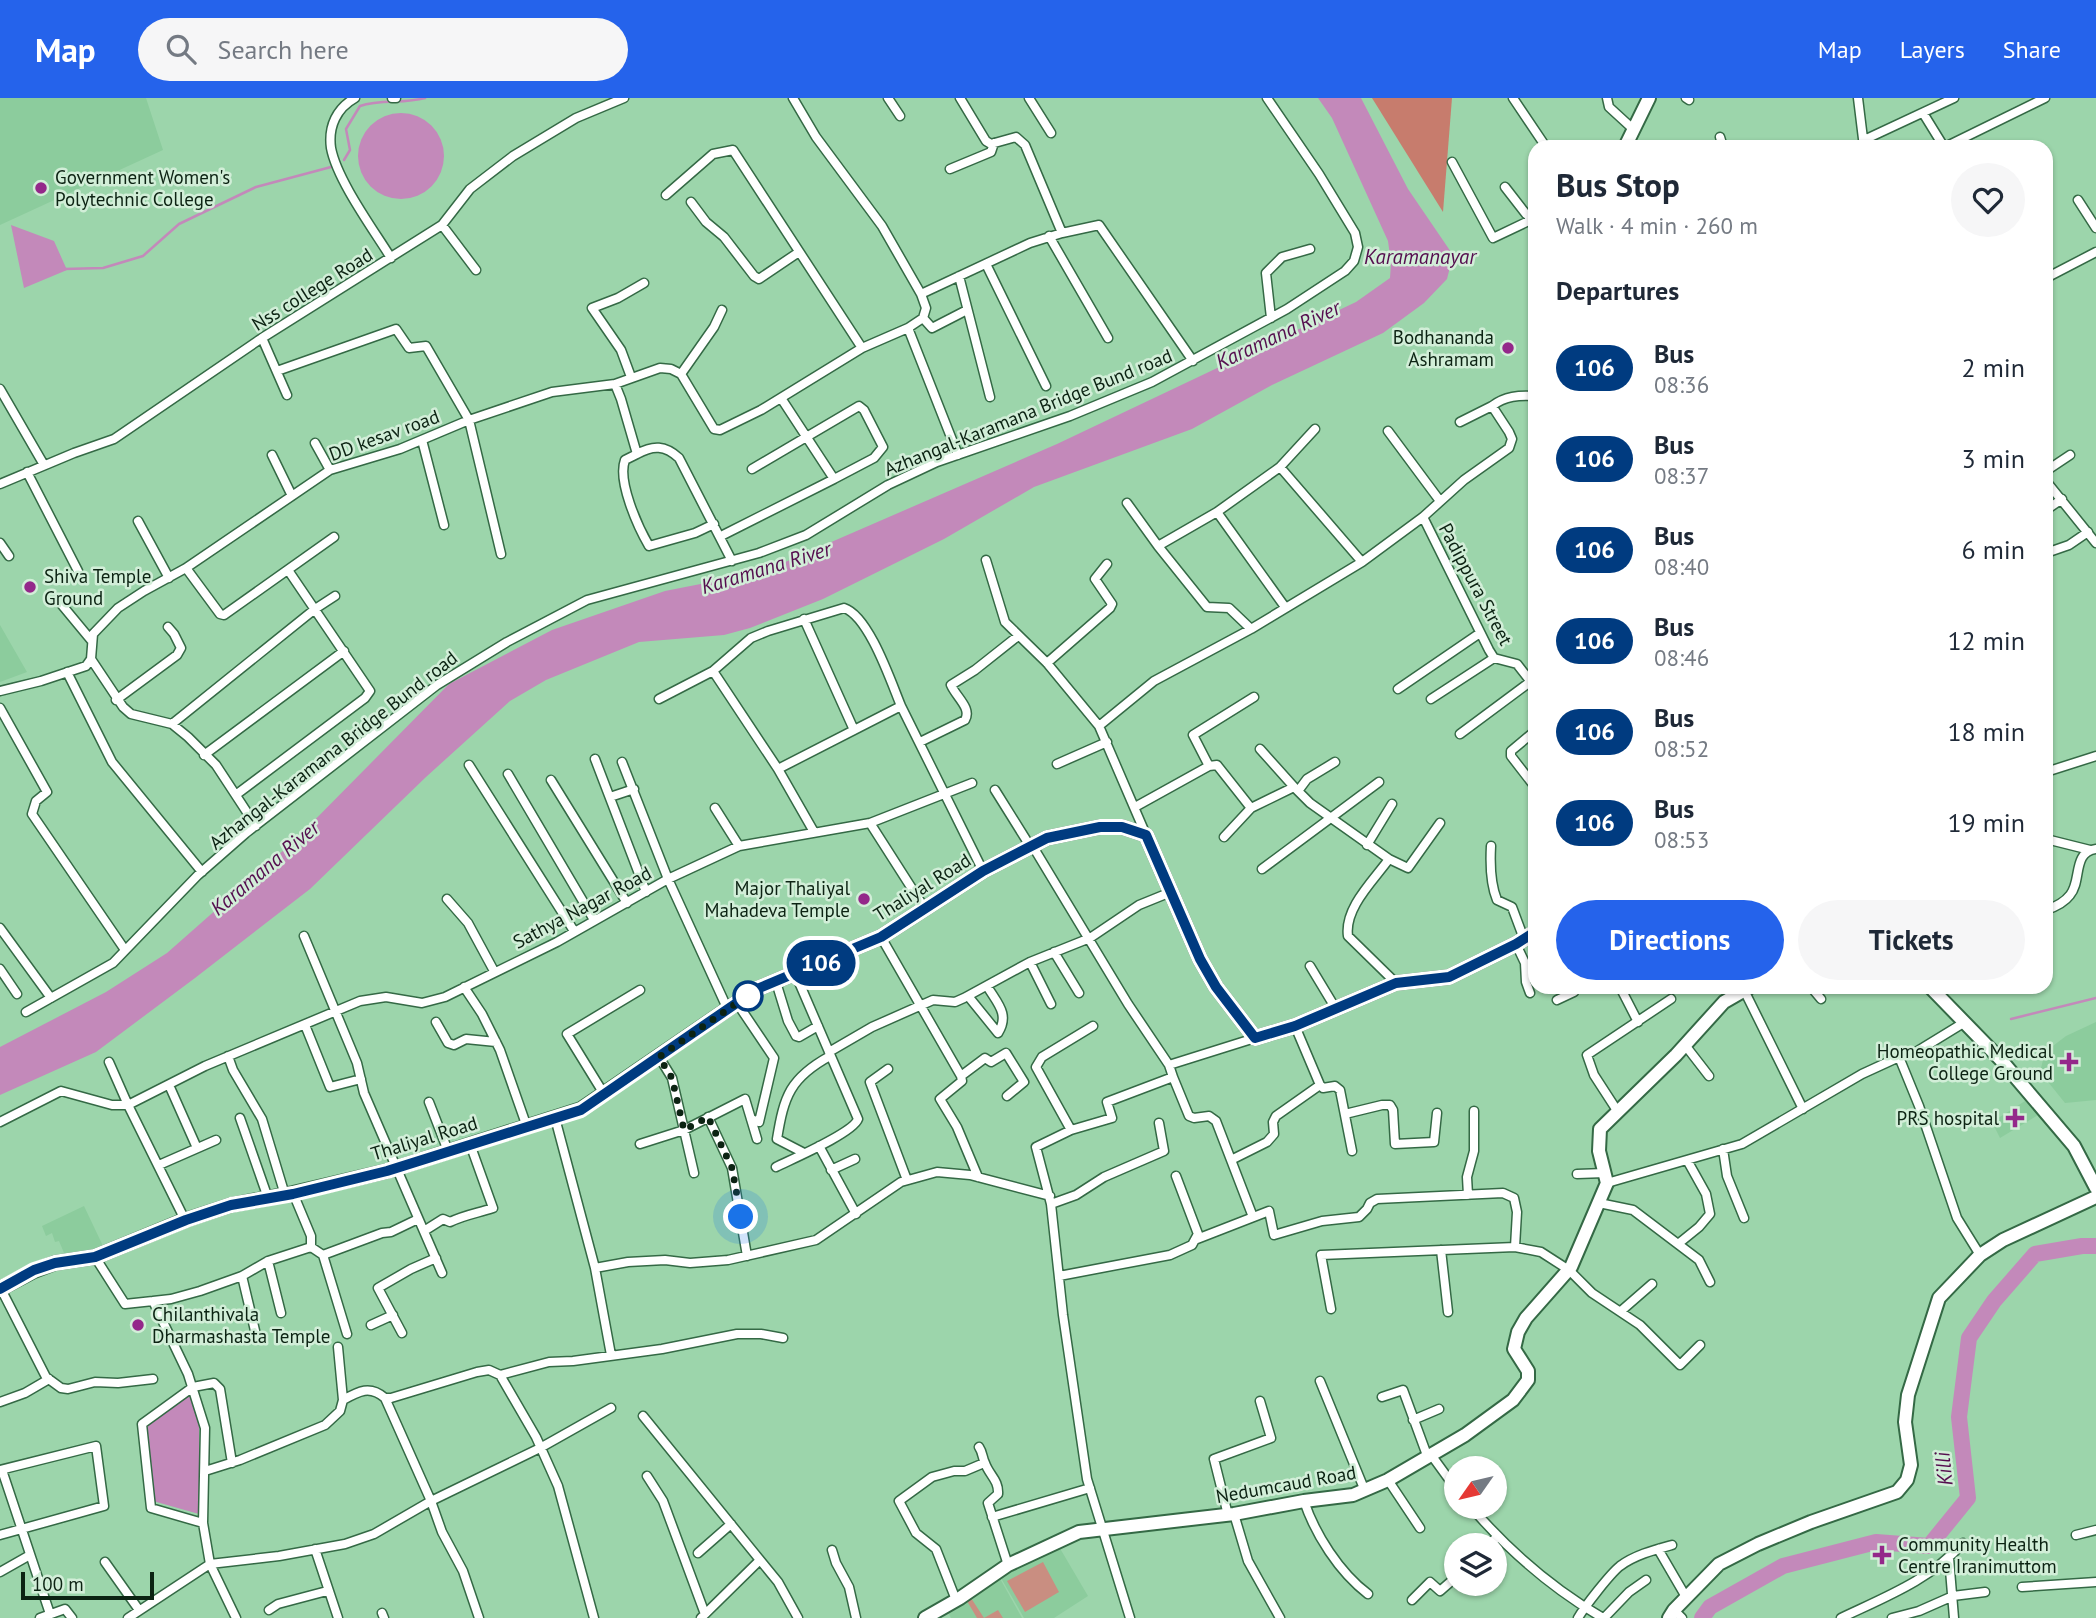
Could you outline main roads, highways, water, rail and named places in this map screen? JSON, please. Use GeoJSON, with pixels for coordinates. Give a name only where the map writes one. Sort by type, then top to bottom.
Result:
{"type":"FeatureCollection","features":[{"type":"Feature","properties":{"kind":"water","name":"Karamanayar"},"geometry":{"type":"Polygon","coordinates":[[[1318,98],[1361,98],[1408,189],[1453,255],[1447,279],[1424,303],[1383,333],[1272,385],[1192,429],[1034,487],[944,539],[823,599],[750,628],[724,635],[639,642],[546,680],[510,701],[426,777],[310,889],[195,978],[96,1052],[0,1095],[0,1047],[106,992],[167,953],[293,842],[449,684],[552,630],[665,591],[726,579],[783,563],[1057,444],[1356,302],[1390,278],[1388,241],[1332,118],[1318,98]]]}},
{"type":"Feature","properties":{"kind":"water"},"geometry":{"type":"Polygon","coordinates":[[[401,113],[417,117],[431,126],[440,140],[444,156],[440,172],[431,186],[417,195],[401,199],[385,195],[371,186],[362,172],[358,156],[362,140],[371,126],[385,117],[401,113]]]}},
{"type":"Feature","properties":{"kind":"water"},"geometry":{"type":"Polygon","coordinates":[[[11,225],[54,241],[67,270],[24,288],[11,225]]]}},
{"type":"Feature","properties":{"kind":"water"},"geometry":{"type":"Polygon","coordinates":[[[190,1393],[199,1427],[199,1514],[153,1501],[146,1424],[190,1393]]]}},
{"type":"Feature","properties":{"kind":"waterway"},"geometry":{"type":"LineString","coordinates":[[344,160],[350,150],[346,129],[360,106],[425,98]]}},
{"type":"Feature","properties":{"kind":"waterway"},"geometry":{"type":"LineString","coordinates":[[64,269],[103,268],[143,256],[179,224],[256,187],[331,167]]}},
{"type":"Feature","properties":{"kind":"waterway"},"geometry":{"type":"LineString","coordinates":[[2011,1019],[2096,998]]}},
{"type":"Feature","properties":{"kind":"waterway","name":"Killi"},"geometry":{"type":"LineString","coordinates":[[1702,1618],[1710,1607],[1783,1566],[1876,1542],[1929,1546],[1968,1498],[1959,1417],[1969,1338],[1994,1301],[2035,1254],[2096,1246]]}},
{"type":"Feature","properties":{"kind":"place","name":"Government Women's Polytechnic College"},"geometry":{"type":"Point","coordinates":[41,188]}},
{"type":"Feature","properties":{"kind":"place","name":"Bodhananda Ashramam"},"geometry":{"type":"Point","coordinates":[1508,348]}},
{"type":"Feature","properties":{"kind":"place","name":"Shiva Temple Ground"},"geometry":{"type":"Point","coordinates":[30,587]}},
{"type":"Feature","properties":{"kind":"place","name":"Major Thaliyal Mahadeva Temple"},"geometry":{"type":"Point","coordinates":[864,899]}},
{"type":"Feature","properties":{"kind":"place","name":"Homeopathic Medical College Ground"},"geometry":{"type":"Point","coordinates":[2069,1062]}},
{"type":"Feature","properties":{"kind":"place","name":"PRS hospital"},"geometry":{"type":"Point","coordinates":[2015,1118]}},
{"type":"Feature","properties":{"kind":"place","name":"Chilanthivala Dharmashasta Temple"},"geometry":{"type":"Point","coordinates":[138,1325]}},
{"type":"Feature","properties":{"kind":"place","name":"Community Health Centre Iranimuttom"},"geometry":{"type":"Point","coordinates":[1882,1555]}},
{"type":"Feature","properties":{"kind":"water label","name":"Karamana River"},"geometry":{"type":"Point","coordinates":[1278,335]}},
{"type":"Feature","properties":{"kind":"water label","name":"Karamana River"},"geometry":{"type":"Point","coordinates":[766,568]}},
{"type":"Feature","properties":{"kind":"water label","name":"Karamana River"},"geometry":{"type":"Point","coordinates":[265,868]}}]}
